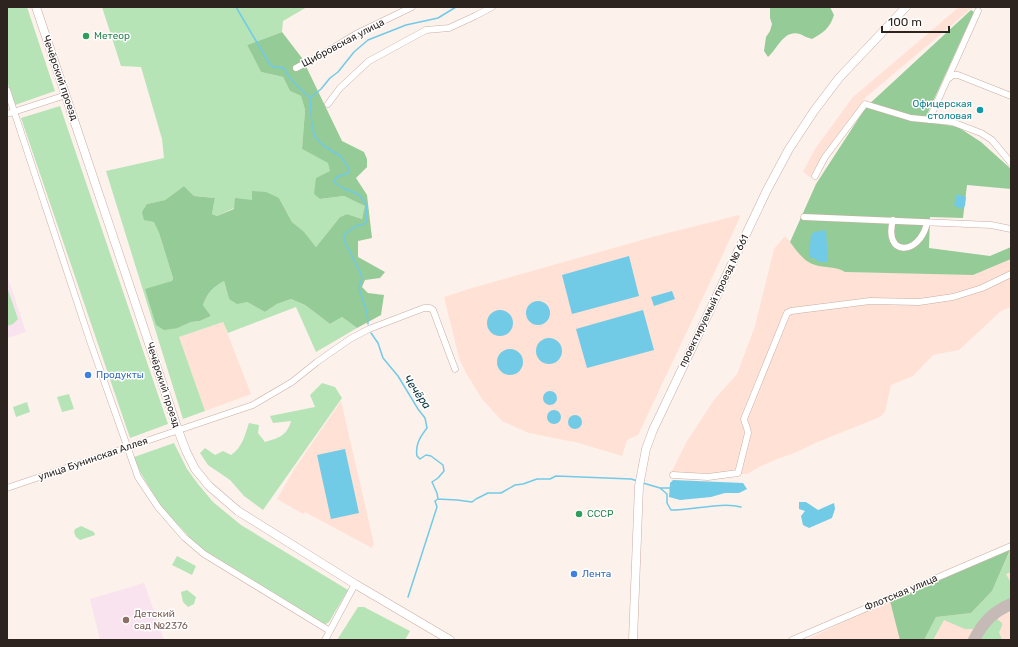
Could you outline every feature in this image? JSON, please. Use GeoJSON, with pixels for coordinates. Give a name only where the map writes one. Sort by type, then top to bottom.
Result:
{"type":"FeatureCollection","features":[{"type":"Feature","properties":{"kind":"main road","name":"Чечёрский проезд"},"geometry":{"type":"LineString","coordinates":[[36,7],[178,430],[193,465],[209,486],[247,518],[450,640]]}},
{"type":"Feature","properties":{"kind":"main road","name":"проектируемый проезд № 661"},"geometry":{"type":"LineString","coordinates":[[634,640],[639,486],[646,450],[653,430],[767,190],[789,148],[839,78],[906,7]]}},
{"type":"Feature","properties":{"kind":"street","name":"Щибровская улица"},"geometry":{"type":"LineString","coordinates":[[296,68],[356,34],[412,7]]}},
{"type":"Feature","properties":{"kind":"street"},"geometry":{"type":"LineString","coordinates":[[328,104],[340,88],[369,60],[426,30],[449,28],[492,7]]}},
{"type":"Feature","properties":{"kind":"street"},"geometry":{"type":"LineString","coordinates":[[929,120],[978,11]]}},
{"type":"Feature","properties":{"kind":"street"},"geometry":{"type":"LineString","coordinates":[[948,79],[953,75],[958,75],[1011,96]]}},
{"type":"Feature","properties":{"kind":"street"},"geometry":{"type":"LineString","coordinates":[[7,90],[127,448],[138,476],[158,507],[184,537],[204,554],[330,631]]}},
{"type":"Feature","properties":{"kind":"street"},"geometry":{"type":"LineString","coordinates":[[7,114],[66,95]]}},
{"type":"Feature","properties":{"kind":"street"},"geometry":{"type":"LineString","coordinates":[[815,176],[825,157],[865,104],[911,118],[952,122],[981,133],[992,140],[1011,163]]}},
{"type":"Feature","properties":{"kind":"street"},"geometry":{"type":"LineString","coordinates":[[804,217],[991,225],[1011,229]]}},
{"type":"Feature","properties":{"kind":"street"},"geometry":{"type":"LineString","coordinates":[[893,220],[890,234],[896,245],[903,248],[913,246],[921,239],[927,223]]}},
{"type":"Feature","properties":{"kind":"street"},"geometry":{"type":"LineString","coordinates":[[673,475],[708,477],[738,474],[748,433],[748,430],[744,425],[744,419],[787,313],[790,311],[870,301],[919,302],[953,297],[982,288],[1011,274]]}},
{"type":"Feature","properties":{"kind":"street","name":"улица Бунинская Аллея"},"geometry":{"type":"LineString","coordinates":[[7,488],[253,405],[292,382],[344,342],[369,329],[424,308],[430,308],[433,310],[454,369]]}},
{"type":"Feature","properties":{"kind":"street","name":"Флотская улица"},"geometry":{"type":"LineString","coordinates":[[792,640],[1011,546]]}},
{"type":"Feature","properties":{"kind":"street"},"geometry":{"type":"LineString","coordinates":[[325,640],[355,584]]}},
{"type":"Feature","properties":{"kind":"shaded area"},"geometry":{"type":"Polygon","coordinates":[[[959,7],[973,7],[865,98],[823,154],[810,177],[803,172],[815,149],[853,97],[959,7]]]}},
{"type":"Feature","properties":{"kind":"shaded area"},"geometry":{"type":"Polygon","coordinates":[[[739,215],[740,217],[638,435],[627,440],[622,456],[579,443],[529,433],[502,421],[482,399],[466,373],[459,358],[444,297],[656,236],[739,215]]]}},
{"type":"Feature","properties":{"kind":"shaded area"},"geometry":{"type":"Polygon","coordinates":[[[785,236],[805,259],[813,265],[838,268],[845,272],[973,275],[1011,259],[1011,307],[1001,311],[959,350],[933,355],[913,376],[891,385],[885,412],[880,417],[777,459],[747,474],[671,473],[687,441],[714,400],[737,374],[755,326],[774,249],[785,236]]]}},
{"type":"Feature","properties":{"kind":"shaded area"},"geometry":{"type":"Polygon","coordinates":[[[7,275],[26,332],[7,338],[7,275]]]}},
{"type":"Feature","properties":{"kind":"shaded area"},"geometry":{"type":"Polygon","coordinates":[[[223,322],[251,394],[205,411],[179,337],[223,322]]]}},
{"type":"Feature","properties":{"kind":"shaded area"},"geometry":{"type":"Polygon","coordinates":[[[341,401],[374,544],[372,548],[305,512],[303,514],[277,499],[295,468],[341,401]]]}},
{"type":"Feature","properties":{"kind":"shaded area"},"geometry":{"type":"Polygon","coordinates":[[[1011,549],[1011,640],[806,640],[870,609],[1011,549]]]}},
{"type":"Feature","properties":{"kind":"shaded area","name":"Детский сад №2376"},"geometry":{"type":"Polygon","coordinates":[[[144,583],[164,640],[100,640],[90,599],[144,583]]]}},
{"type":"Feature","properties":{"kind":"green space"},"geometry":{"type":"Polygon","coordinates":[[[7,7],[27,7],[55,91],[15,105],[7,81],[7,7]]]}},
{"type":"Feature","properties":{"kind":"green space"},"geometry":{"type":"Polygon","coordinates":[[[102,7],[307,7],[283,21],[282,32],[247,45],[261,72],[283,77],[290,91],[301,96],[305,110],[302,149],[329,163],[331,171],[320,199],[344,196],[366,206],[362,219],[347,214],[340,217],[316,247],[292,222],[279,198],[252,200],[217,216],[212,214],[215,198],[194,196],[184,186],[165,200],[147,204],[159,233],[173,278],[172,281],[178,328],[211,316],[203,305],[211,291],[224,281],[229,299],[247,302],[265,312],[277,304],[291,299],[305,305],[330,324],[342,317],[357,328],[316,352],[296,307],[228,333],[223,322],[179,337],[205,411],[183,419],[106,171],[164,158],[162,139],[141,67],[121,66],[102,7]]]}},
{"type":"Feature","properties":{"kind":"green space"},"geometry":{"type":"Polygon","coordinates":[[[770,7],[830,7],[834,15],[826,30],[820,35],[812,39],[800,34],[790,34],[782,40],[768,57],[764,51],[766,37],[772,24],[770,18],[770,7]]]}},
{"type":"Feature","properties":{"kind":"green space"},"geometry":{"type":"Polygon","coordinates":[[[971,10],[974,12],[924,121],[958,127],[981,142],[1011,169],[1011,189],[967,185],[963,218],[930,217],[929,248],[990,256],[1011,247],[1011,259],[973,275],[845,272],[838,269],[815,265],[807,261],[790,242],[816,184],[866,107],[971,10]]]}},
{"type":"Feature","properties":{"kind":"green space"},"geometry":{"type":"Polygon","coordinates":[[[282,32],[302,58],[342,141],[364,152],[367,159],[367,167],[356,178],[367,195],[372,238],[358,241],[358,257],[385,272],[380,278],[365,280],[362,287],[368,293],[384,295],[381,315],[357,328],[342,317],[330,324],[305,305],[291,299],[277,304],[265,312],[247,302],[237,304],[229,299],[224,281],[211,291],[203,305],[211,316],[178,328],[164,330],[156,325],[145,289],[172,281],[173,278],[159,233],[154,222],[144,220],[142,212],[147,204],[165,200],[184,186],[194,196],[215,198],[212,214],[217,216],[234,209],[235,198],[252,200],[252,191],[266,192],[279,198],[292,222],[304,232],[316,247],[340,217],[347,214],[362,219],[365,206],[344,196],[320,199],[314,194],[316,178],[330,171],[328,163],[302,149],[305,110],[301,96],[290,91],[283,77],[261,72],[247,45],[282,32]]]}},
{"type":"Feature","properties":{"kind":"green space"},"geometry":{"type":"Polygon","coordinates":[[[60,106],[168,424],[130,438],[21,118],[60,106]]]}},
{"type":"Feature","properties":{"kind":"green space"},"geometry":{"type":"Polygon","coordinates":[[[7,287],[18,319],[13,324],[7,326],[7,287]]]}},
{"type":"Feature","properties":{"kind":"green space"},"geometry":{"type":"Polygon","coordinates":[[[322,383],[335,387],[342,398],[263,510],[244,496],[230,480],[208,465],[200,453],[205,448],[215,455],[223,451],[231,455],[238,449],[249,423],[259,425],[258,433],[265,442],[281,436],[287,430],[291,421],[273,423],[270,416],[315,407],[310,395],[322,383]]]}},
{"type":"Feature","properties":{"kind":"green space"},"geometry":{"type":"Polygon","coordinates":[[[69,394],[74,409],[62,412],[57,397],[69,394]]]}},
{"type":"Feature","properties":{"kind":"green space"},"geometry":{"type":"Polygon","coordinates":[[[27,402],[30,412],[16,417],[13,407],[27,402]]]}},
{"type":"Feature","properties":{"kind":"green space"},"geometry":{"type":"Polygon","coordinates":[[[174,443],[187,469],[213,502],[241,525],[348,590],[329,622],[326,624],[322,623],[207,552],[196,544],[168,514],[158,502],[140,472],[134,457],[174,443]]]}},
{"type":"Feature","properties":{"kind":"green space"},"geometry":{"type":"Polygon","coordinates":[[[81,526],[94,532],[95,535],[80,540],[76,537],[74,532],[75,529],[81,526]]]}},
{"type":"Feature","properties":{"kind":"green space"},"geometry":{"type":"Polygon","coordinates":[[[1011,549],[1011,572],[1006,574],[1011,583],[1011,600],[995,609],[973,629],[965,629],[944,620],[933,640],[924,640],[936,617],[971,613],[992,591],[1011,549]]]}},
{"type":"Feature","properties":{"kind":"green space"},"geometry":{"type":"Polygon","coordinates":[[[1010,550],[992,591],[971,613],[936,617],[924,640],[900,640],[890,601],[1010,550]]]}},
{"type":"Feature","properties":{"kind":"green space"},"geometry":{"type":"Polygon","coordinates":[[[177,556],[196,566],[192,575],[172,565],[177,556]]]}},
{"type":"Feature","properties":{"kind":"green space"},"geometry":{"type":"Polygon","coordinates":[[[187,590],[196,597],[194,604],[188,607],[183,602],[181,592],[187,590]]]}},
{"type":"Feature","properties":{"kind":"green space"},"geometry":{"type":"Polygon","coordinates":[[[358,607],[364,607],[410,631],[405,640],[337,640],[358,607]]]}},
{"type":"Feature","properties":{"kind":"green space"},"geometry":{"type":"Polygon","coordinates":[[[997,619],[1002,623],[999,632],[1002,640],[980,640],[989,626],[997,619]]]}},
{"type":"Feature","properties":{"kind":"water"},"geometry":{"type":"Polygon","coordinates":[[[957,194],[966,197],[965,206],[960,209],[954,205],[957,194]]]}},
{"type":"Feature","properties":{"kind":"water"},"geometry":{"type":"Polygon","coordinates":[[[826,230],[828,262],[819,262],[816,259],[809,257],[811,235],[814,232],[826,230]]]}},
{"type":"Feature","properties":{"kind":"water"},"geometry":{"type":"Polygon","coordinates":[[[629,256],[639,296],[572,314],[562,275],[629,256]]]}},
{"type":"Feature","properties":{"kind":"water"},"geometry":{"type":"Polygon","coordinates":[[[672,291],[675,299],[654,306],[651,297],[672,291]]]}},
{"type":"Feature","properties":{"kind":"water"},"geometry":{"type":"Polygon","coordinates":[[[533,301],[543,301],[550,308],[550,318],[543,325],[533,325],[526,318],[526,308],[533,301]]]}},
{"type":"Feature","properties":{"kind":"water"},"geometry":{"type":"Polygon","coordinates":[[[500,310],[509,314],[513,323],[509,332],[500,336],[491,332],[487,323],[491,314],[500,310]]]}},
{"type":"Feature","properties":{"kind":"water"},"geometry":{"type":"Polygon","coordinates":[[[643,310],[654,350],[587,368],[576,329],[643,310]]]}},
{"type":"Feature","properties":{"kind":"water"},"geometry":{"type":"Polygon","coordinates":[[[549,338],[558,342],[562,351],[558,360],[549,364],[540,360],[536,351],[540,342],[549,338]]]}},
{"type":"Feature","properties":{"kind":"water"},"geometry":{"type":"Polygon","coordinates":[[[510,349],[519,353],[523,362],[519,371],[510,375],[501,371],[497,362],[501,353],[510,349]]]}},
{"type":"Feature","properties":{"kind":"water"},"geometry":{"type":"Polygon","coordinates":[[[547,391],[553,391],[557,395],[557,401],[553,405],[547,405],[543,401],[543,395],[547,391]]]}},
{"type":"Feature","properties":{"kind":"water"},"geometry":{"type":"Polygon","coordinates":[[[554,410],[559,412],[561,417],[559,422],[554,424],[549,422],[547,417],[549,412],[554,410]]]}},
{"type":"Feature","properties":{"kind":"water"},"geometry":{"type":"Polygon","coordinates":[[[575,415],[580,417],[582,422],[580,427],[575,429],[570,427],[568,422],[570,417],[575,415]]]}},
{"type":"Feature","properties":{"kind":"water"},"geometry":{"type":"Polygon","coordinates":[[[345,449],[359,513],[331,519],[317,455],[345,449]]]}},
{"type":"Feature","properties":{"kind":"water"},"geometry":{"type":"Polygon","coordinates":[[[673,480],[743,483],[747,489],[739,493],[725,493],[711,497],[680,500],[669,497],[670,483],[673,480]]]}},
{"type":"Feature","properties":{"kind":"water"},"geometry":{"type":"Polygon","coordinates":[[[799,502],[806,502],[818,510],[834,503],[835,509],[832,518],[809,528],[803,525],[801,516],[805,511],[799,509],[799,502]]]}},
{"type":"Feature","properties":{"kind":"waterway","name":"Чечёра"},"geometry":{"type":"LineString","coordinates":[[236,7],[269,63],[273,67],[284,68],[292,81],[310,98],[312,126],[315,137],[324,146],[340,156],[348,167],[348,173],[337,177],[334,182],[344,189],[359,195],[366,204],[367,221],[363,225],[356,226],[344,235],[344,240],[362,278],[359,288],[367,313],[368,324]]}},
{"type":"Feature","properties":{"kind":"waterway"},"geometry":{"type":"LineString","coordinates":[[310,98],[321,89],[330,78],[338,72],[354,52],[368,40],[406,25],[438,18],[456,7]]}},
{"type":"Feature","properties":{"kind":"waterway","name":"Чечёра"},"geometry":{"type":"LineString","coordinates":[[371,333],[378,343],[383,358],[398,376],[425,418],[427,428],[419,441],[417,456],[420,459],[426,455],[431,456],[443,465],[444,471],[432,482],[437,493],[438,499],[435,501],[437,507],[408,597]]}},
{"type":"Feature","properties":{"kind":"waterway"},"geometry":{"type":"LineString","coordinates":[[438,499],[472,502],[488,493],[501,493],[515,485],[537,479],[550,479],[556,476],[631,479],[638,481]]}},
{"type":"Feature","properties":{"kind":"waterway"},"geometry":{"type":"LineString","coordinates":[[643,483],[660,488],[670,488]]}},
{"type":"Feature","properties":{"kind":"waterway"},"geometry":{"type":"LineString","coordinates":[[660,488],[667,494],[667,503],[671,510],[725,505],[741,507]]}},
{"type":"Feature","properties":{"kind":"taxiway"},"geometry":{"type":"LineString","coordinates":[[974,640],[989,618],[999,610],[1011,604]]}},
{"type":"Feature","properties":{"kind":"place","name":"Метеор"},"geometry":{"type":"Point","coordinates":[86,36]}},
{"type":"Feature","properties":{"kind":"place","name":"Офицерская столовая"},"geometry":{"type":"Point","coordinates":[980,110]}},
{"type":"Feature","properties":{"kind":"place","name":"Продукты"},"geometry":{"type":"Point","coordinates":[88,375]}},
{"type":"Feature","properties":{"kind":"place","name":"СССР"},"geometry":{"type":"Point","coordinates":[579,514]}},
{"type":"Feature","properties":{"kind":"place","name":"Лента"},"geometry":{"type":"Point","coordinates":[574,574]}},
{"type":"Feature","properties":{"kind":"place","name":"Детский сад №2376"},"geometry":{"type":"Point","coordinates":[126,620]}}]}
